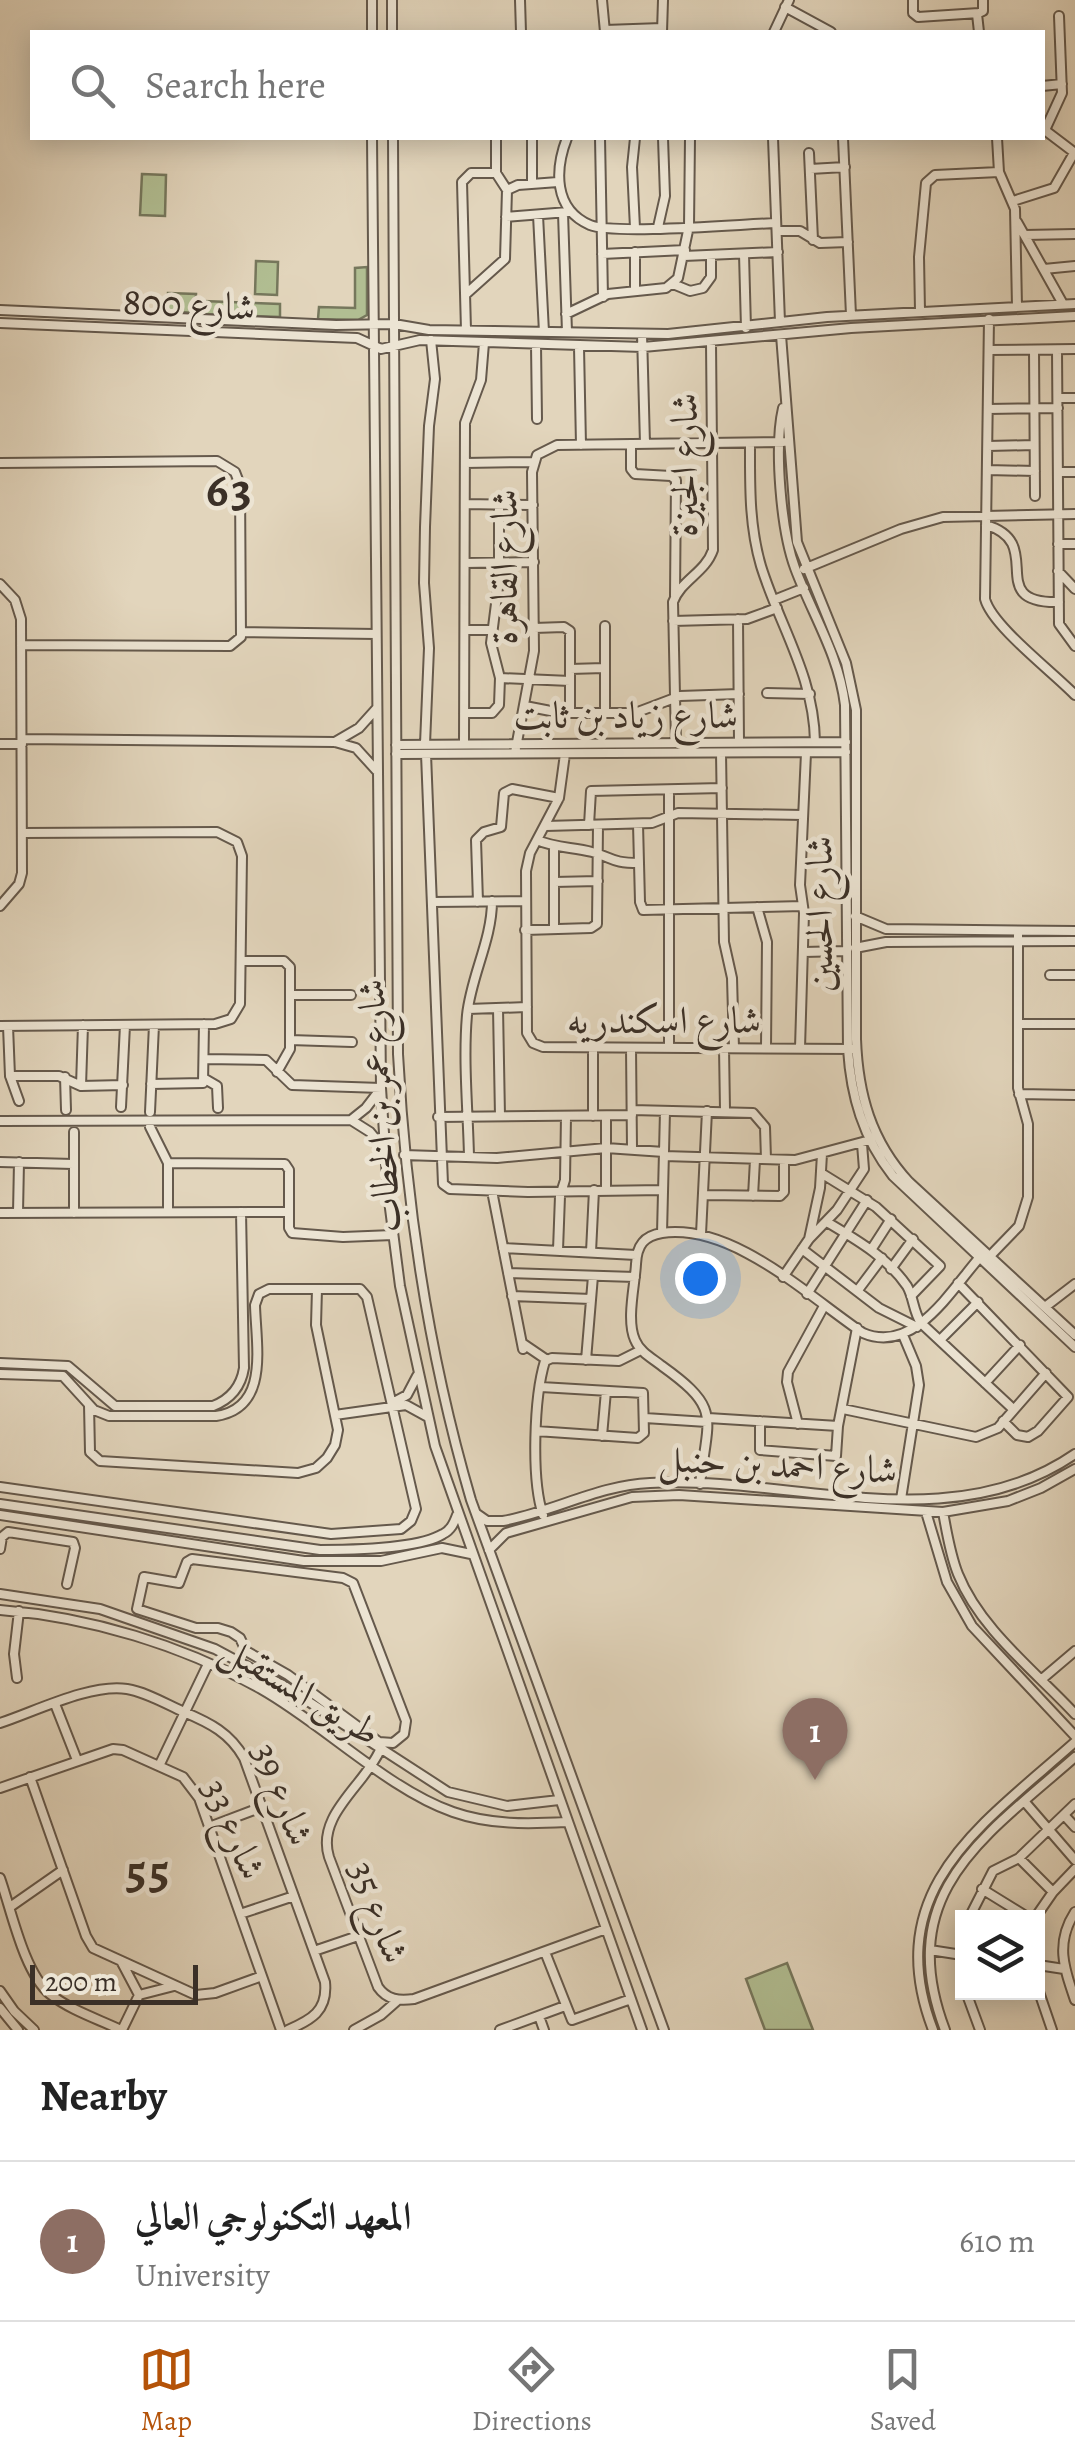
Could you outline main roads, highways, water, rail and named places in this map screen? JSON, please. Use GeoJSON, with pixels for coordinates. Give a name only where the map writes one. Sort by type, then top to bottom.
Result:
{"type":"FeatureCollection","features":[{"type":"Feature","properties":{"kind":"place","name":"المعهد التكنولوجي العالي"},"geometry":{"type":"Point","coordinates":[815,1780]}},
{"type":"Feature","properties":{"kind":"district","name":"63"},"geometry":{"type":"Point","coordinates":[230,489]}},
{"type":"Feature","properties":{"kind":"district","name":"55"},"geometry":{"type":"Point","coordinates":[149,1871]}}]}
